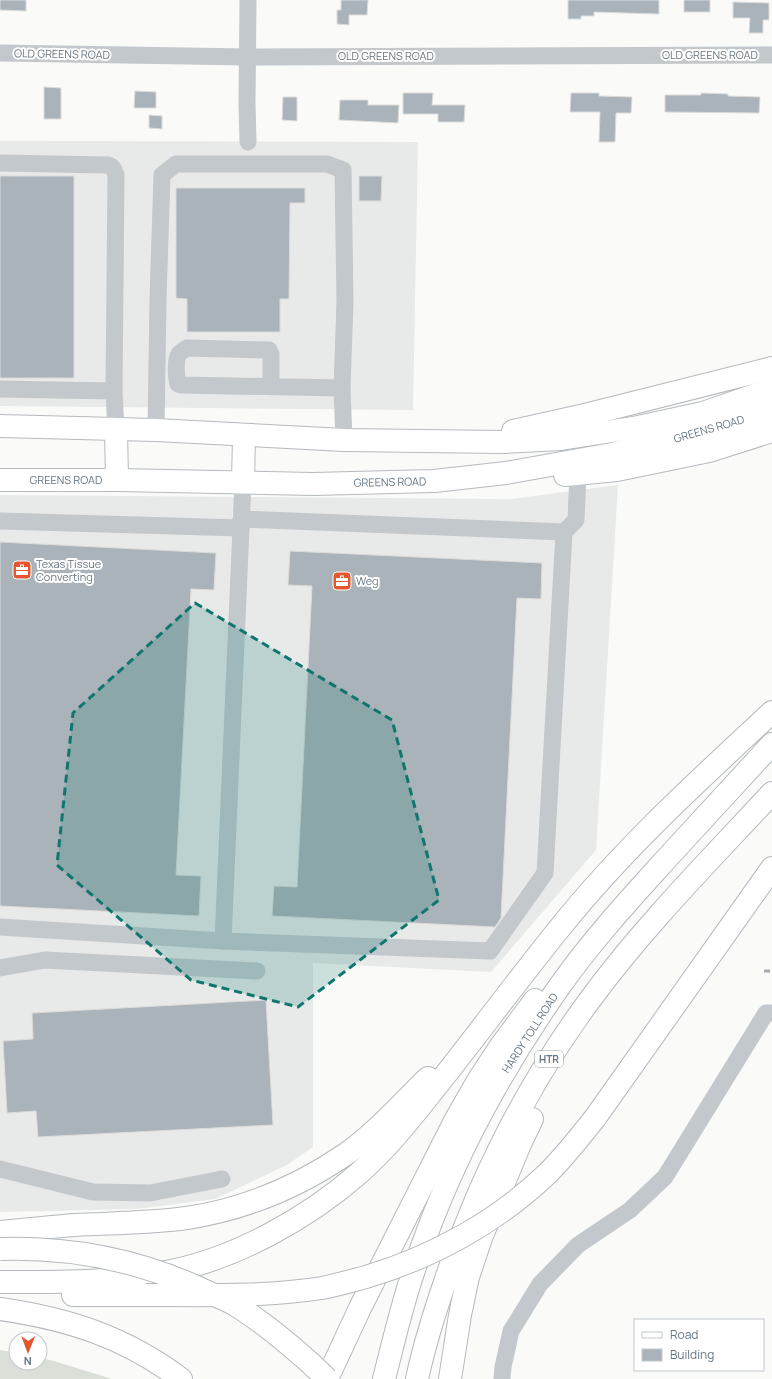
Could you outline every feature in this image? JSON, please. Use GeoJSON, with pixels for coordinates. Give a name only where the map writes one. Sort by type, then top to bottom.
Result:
{"type":"FeatureCollection","features":[{"type":"Feature","properties":{"kind":"main road"},"geometry":{"type":"LineString","coordinates":[[456,442],[585,415],[772,368]]}},
{"type":"Feature","properties":{"kind":"main road","name":"GREENS ROAD"},"geometry":{"type":"LineString","coordinates":[[0,426],[156,430],[244,436],[344,440],[504,442],[561,439],[638,427],[703,413],[772,389]]}},
{"type":"Feature","properties":{"kind":"main road","name":"GREENS ROAD"},"geometry":{"type":"LineString","coordinates":[[0,480],[117,480],[313,484],[434,481],[506,472],[612,454],[696,433],[772,410]]}},
{"type":"Feature","properties":{"kind":"main road"},"geometry":{"type":"LineString","coordinates":[[116,430],[117,480]]}},
{"type":"Feature","properties":{"kind":"main road"},"geometry":{"type":"LineString","coordinates":[[434,481],[510,481],[617,470],[709,451],[772,431]]}},
{"type":"Feature","properties":{"kind":"main road"},"geometry":{"type":"LineString","coordinates":[[243,482],[244,436]]}},
{"type":"Feature","properties":{"kind":"main road"},"geometry":{"type":"LineString","coordinates":[[0,1282],[71,1282],[130,1278],[171,1271],[227,1254],[251,1244],[308,1213],[334,1194],[381,1152],[405,1126],[562,924],[614,865],[672,806],[772,712]]}},
{"type":"Feature","properties":{"kind":"main road","name":"HARDY TOLL ROAD"},"geometry":{"type":"LineString","coordinates":[[384,1379],[412,1273],[426,1236],[445,1189],[486,1104],[510,1062],[560,985],[616,916],[772,744]]}},
{"type":"Feature","properties":{"kind":"main road","name":"HTR"},"geometry":{"type":"LineString","coordinates":[[417,1379],[431,1324],[456,1251],[492,1166],[516,1118],[555,1050],[593,996],[625,956],[670,903],[772,793]]}},
{"type":"Feature","properties":{"kind":"main road"},"geometry":{"type":"LineString","coordinates":[[0,1294],[249,1294],[298,1290],[346,1282],[394,1268],[436,1251],[468,1233],[500,1212],[548,1172],[574,1145],[595,1118],[772,868]]}},
{"type":"Feature","properties":{"kind":"main road"},"geometry":{"type":"LineString","coordinates":[[0,1249],[65,1251],[96,1255],[122,1261],[177,1278],[231,1303],[275,1332],[327,1379],[360,1308],[456,1119],[479,1079],[524,1012],[551,979],[575,952],[616,916]]}},
{"type":"Feature","properties":{"kind":"main road"},"geometry":{"type":"LineString","coordinates":[[450,1379],[460,1315],[468,1277],[481,1238],[499,1194],[536,1111],[625,956]]}},
{"type":"Feature","properties":{"kind":"main road"},"geometry":{"type":"LineString","coordinates":[[0,1232],[188,1218],[244,1205],[269,1196],[320,1170],[347,1153],[372,1133],[448,1058],[507,994]]}},
{"type":"Feature","properties":{"kind":"main road"},"geometry":{"type":"LineString","coordinates":[[0,1309],[48,1317],[99,1332],[145,1354],[181,1379]]}},
{"type":"Feature","properties":{"kind":"street"},"geometry":{"type":"LineString","coordinates":[[248,0],[248,142]]}},
{"type":"Feature","properties":{"kind":"street","name":"OLD GREENS ROAD"},"geometry":{"type":"LineString","coordinates":[[0,53],[248,57],[772,55]]}},
{"type":"Feature","properties":{"kind":"street"},"geometry":{"type":"LineString","coordinates":[[0,163],[107,165],[112,166],[114,169],[116,174],[114,391],[116,430]]}},
{"type":"Feature","properties":{"kind":"street"},"geometry":{"type":"LineString","coordinates":[[156,430],[162,175],[176,164],[327,164],[343,170],[345,302],[342,388],[344,440]]}},
{"type":"Feature","properties":{"kind":"street"},"geometry":{"type":"LineString","coordinates":[[271,387],[271,354],[269,350],[187,348],[182,351],[177,358],[176,379],[178,384],[181,385],[271,387],[342,388]]}},
{"type":"Feature","properties":{"kind":"street"},"geometry":{"type":"LineString","coordinates":[[0,389],[114,391]]}},
{"type":"Feature","properties":{"kind":"street"},"geometry":{"type":"LineString","coordinates":[[0,927],[223,941],[490,951],[545,874],[564,532],[576,520],[578,474]]}},
{"type":"Feature","properties":{"kind":"street"},"geometry":{"type":"LineString","coordinates":[[223,941],[243,482]]}},
{"type":"Feature","properties":{"kind":"street"},"geometry":{"type":"LineString","coordinates":[[0,521],[241,524],[564,532]]}},
{"type":"Feature","properties":{"kind":"street"},"geometry":{"type":"LineString","coordinates":[[0,968],[45,960],[257,971]]}},
{"type":"Feature","properties":{"kind":"street"},"geometry":{"type":"LineString","coordinates":[[502,1379],[503,1366],[511,1331],[540,1284],[578,1245],[630,1210],[666,1177],[766,1013],[772,1013]]}},
{"type":"Feature","properties":{"kind":"street"},"geometry":{"type":"LineString","coordinates":[[0,1169],[93,1192],[150,1193],[222,1179]]}},
{"type":"Feature","properties":{"kind":"highlighted area"},"geometry":{"type":"Polygon","coordinates":[[[195,603],[392,720],[439,900],[298,1007],[191,980],[57,865],[73,713],[195,603]]]}},
{"type":"Feature","properties":{"kind":"shaded area"},"geometry":{"type":"Polygon","coordinates":[[[0,141],[418,142],[413,410],[0,406],[0,141]]]}},
{"type":"Feature","properties":{"kind":"shaded area"},"geometry":{"type":"Polygon","coordinates":[[[618,485],[596,850],[491,972],[313,963],[313,1147],[287,1165],[215,1199],[137,1209],[0,1212],[0,495],[512,499],[618,485]]]}},
{"type":"Feature","properties":{"kind":"shaded area"},"geometry":{"type":"Polygon","coordinates":[[[0,1350],[8,1352],[8,1371],[48,1371],[48,1360],[112,1379],[0,1379],[0,1350]]]}},
{"type":"Feature","properties":{"kind":"building"},"geometry":{"type":"Polygon","coordinates":[[[0,0],[26,0],[26,11],[0,10],[0,0]]]}},
{"type":"Feature","properties":{"kind":"building"},"geometry":{"type":"Polygon","coordinates":[[[341,0],[368,0],[367,15],[349,15],[349,25],[337,24],[337,10],[341,10],[341,0]]]}},
{"type":"Feature","properties":{"kind":"building"},"geometry":{"type":"Polygon","coordinates":[[[568,0],[659,0],[659,14],[594,12],[594,16],[581,16],[581,19],[568,19],[568,0]]]}},
{"type":"Feature","properties":{"kind":"building"},"geometry":{"type":"Polygon","coordinates":[[[684,0],[710,0],[710,12],[684,12],[684,0]]]}},
{"type":"Feature","properties":{"kind":"building"},"geometry":{"type":"Polygon","coordinates":[[[733,2],[769,3],[769,20],[763,20],[763,33],[749,33],[750,18],[733,18],[733,2]]]}},
{"type":"Feature","properties":{"kind":"building"},"geometry":{"type":"Polygon","coordinates":[[[44,87],[61,88],[61,119],[44,119],[44,87]]]}},
{"type":"Feature","properties":{"kind":"building"},"geometry":{"type":"Polygon","coordinates":[[[135,91],[156,92],[156,108],[134,108],[135,91]]]}},
{"type":"Feature","properties":{"kind":"building"},"geometry":{"type":"Polygon","coordinates":[[[403,93],[433,93],[432,105],[465,105],[464,122],[438,122],[438,114],[403,114],[403,93]]]}},
{"type":"Feature","properties":{"kind":"building"},"geometry":{"type":"Polygon","coordinates":[[[571,93],[599,93],[599,96],[632,97],[631,113],[616,113],[615,142],[599,142],[600,112],[570,112],[571,93]]]}},
{"type":"Feature","properties":{"kind":"building"},"geometry":{"type":"Polygon","coordinates":[[[701,93],[760,97],[759,113],[665,112],[665,95],[701,95],[701,93]]]}},
{"type":"Feature","properties":{"kind":"building"},"geometry":{"type":"Polygon","coordinates":[[[283,97],[297,97],[297,121],[282,120],[283,97]]]}},
{"type":"Feature","properties":{"kind":"building"},"geometry":{"type":"Polygon","coordinates":[[[340,100],[368,100],[368,105],[399,105],[398,123],[339,120],[340,100]]]}},
{"type":"Feature","properties":{"kind":"building"},"geometry":{"type":"Polygon","coordinates":[[[149,115],[162,116],[162,129],[149,128],[149,115]]]}},
{"type":"Feature","properties":{"kind":"building"},"geometry":{"type":"Polygon","coordinates":[[[0,176],[74,176],[74,378],[0,378],[0,176]]]}},
{"type":"Feature","properties":{"kind":"building"},"geometry":{"type":"Polygon","coordinates":[[[359,176],[382,176],[381,201],[359,201],[359,176]]]}},
{"type":"Feature","properties":{"kind":"building"},"geometry":{"type":"Polygon","coordinates":[[[176,188],[305,188],[305,203],[290,203],[289,299],[280,299],[280,332],[187,332],[187,299],[176,298],[176,188]]]}},
{"type":"Feature","properties":{"kind":"building"},"geometry":{"type":"Polygon","coordinates":[[[0,542],[216,553],[214,590],[191,589],[176,875],[201,876],[199,916],[0,906],[0,542]]]}},
{"type":"Feature","properties":{"kind":"building"},"geometry":{"type":"Polygon","coordinates":[[[290,551],[542,563],[541,599],[517,598],[501,918],[495,927],[272,916],[274,886],[297,887],[312,586],[288,585],[290,551]]]}},
{"type":"Feature","properties":{"kind":"building"},"geometry":{"type":"Polygon","coordinates":[[[266,1000],[273,1125],[38,1137],[36,1111],[7,1113],[3,1041],[33,1039],[32,1013],[266,1000]]]}},
{"type":"Feature","properties":{"kind":"railway"},"geometry":{"type":"LineString","coordinates":[[764,971],[772,971]]}},
{"type":"Feature","properties":{"kind":"place","name":"Texas Tissue Converting"},"geometry":{"type":"Point","coordinates":[22,570]}},
{"type":"Feature","properties":{"kind":"place","name":"Weg"},"geometry":{"type":"Point","coordinates":[342,581]}}]}
